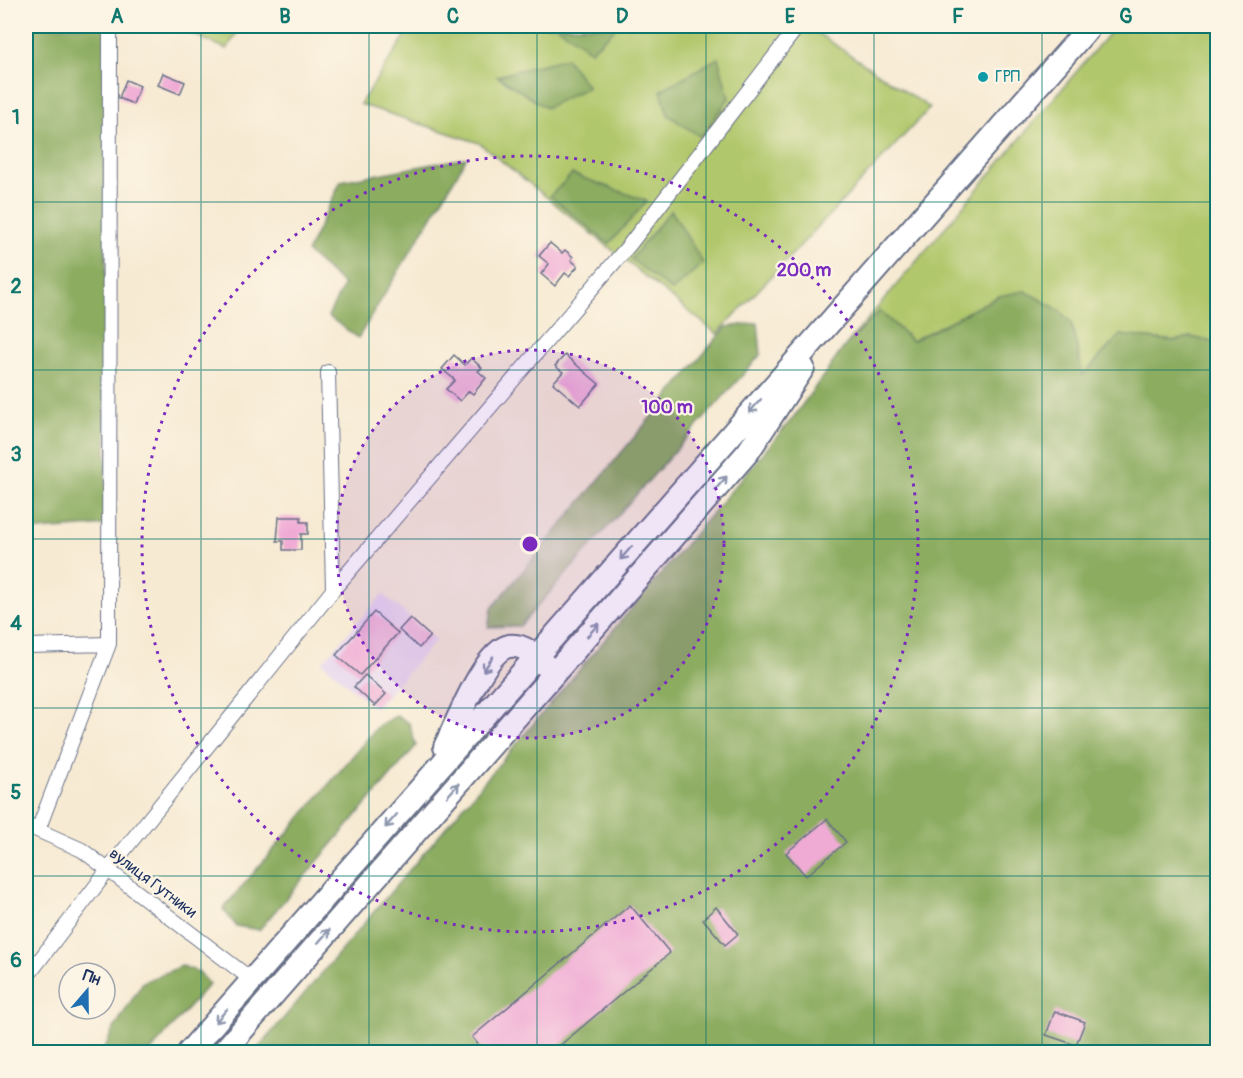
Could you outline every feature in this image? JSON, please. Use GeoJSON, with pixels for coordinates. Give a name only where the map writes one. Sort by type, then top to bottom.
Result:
{"type":"FeatureCollection","features":[{"type":"Feature","properties":{"kind":"highway"},"geometry":{"type":"LineString","coordinates":[[189,1053],[848,298],[1090,26]]}},
{"type":"Feature","properties":{"kind":"highway"},"geometry":{"type":"LineString","coordinates":[[223,1053],[748,452],[848,298]]}},
{"type":"Feature","properties":{"kind":"highway"},"geometry":{"type":"LineString","coordinates":[[430,777],[485,667],[493,656],[511,646],[523,648],[536,656],[555,674]]}},
{"type":"Feature","properties":{"kind":"street"},"geometry":{"type":"LineString","coordinates":[[32,827],[109,644],[110,26]]}},
{"type":"Feature","properties":{"kind":"street"},"geometry":{"type":"LineString","coordinates":[[26,978],[108,870],[333,590],[630,244],[798,26]]}},
{"type":"Feature","properties":{"kind":"street"},"geometry":{"type":"LineString","coordinates":[[328,372],[333,590]]}},
{"type":"Feature","properties":{"kind":"street"},"geometry":{"type":"LineString","coordinates":[[26,646],[109,644]]}},
{"type":"Feature","properties":{"kind":"street","name":"вулиця Гутники"},"geometry":{"type":"LineString","coordinates":[[32,827],[82,850],[252,980]]}},
{"type":"Feature","properties":{"kind":"shaded area"},"geometry":{"type":"Polygon","coordinates":[[[383,594],[436,640],[375,709],[322,662],[383,594]]]}},
{"type":"Feature","properties":{"kind":"green space"},"geometry":{"type":"Polygon","coordinates":[[[26,26],[106,26],[106,525],[26,531],[26,26]]]}},
{"type":"Feature","properties":{"kind":"green space"},"geometry":{"type":"Polygon","coordinates":[[[173,26],[241,26],[227,49],[173,26]]]}},
{"type":"Feature","properties":{"kind":"green space"},"geometry":{"type":"Polygon","coordinates":[[[412,26],[807,26],[930,108],[717,334],[479,143],[360,104],[412,26]]]}},
{"type":"Feature","properties":{"kind":"green space"},"geometry":{"type":"Polygon","coordinates":[[[557,26],[618,26],[591,51],[557,26]]]}},
{"type":"Feature","properties":{"kind":"green space"},"geometry":{"type":"Polygon","coordinates":[[[1115,26],[1217,26],[1217,343],[1191,337],[1174,341],[1120,335],[1083,376],[1059,310],[1044,302],[999,296],[912,341],[880,311],[845,346],[1115,26]]]}},
{"type":"Feature","properties":{"kind":"green space"},"geometry":{"type":"Polygon","coordinates":[[[566,58],[588,87],[546,108],[497,76],[566,58]]]}},
{"type":"Feature","properties":{"kind":"green space"},"geometry":{"type":"Polygon","coordinates":[[[718,58],[729,98],[701,137],[668,115],[661,90],[718,58]]]}},
{"type":"Feature","properties":{"kind":"green space"},"geometry":{"type":"Polygon","coordinates":[[[466,158],[358,338],[328,316],[344,285],[307,252],[341,181],[466,158]]]}},
{"type":"Feature","properties":{"kind":"green space"},"geometry":{"type":"Polygon","coordinates":[[[572,174],[647,201],[609,244],[550,196],[572,174]]]}},
{"type":"Feature","properties":{"kind":"green space"},"geometry":{"type":"Polygon","coordinates":[[[671,210],[703,263],[672,291],[631,259],[671,210]]]}},
{"type":"Feature","properties":{"kind":"green space"},"geometry":{"type":"Polygon","coordinates":[[[1025,291],[1059,310],[1071,322],[1083,375],[1120,335],[1174,341],[1191,337],[1217,343],[1217,1052],[255,1052],[792,419],[845,346],[880,311],[912,341],[999,296],[1025,291]]]}},
{"type":"Feature","properties":{"kind":"green space"},"geometry":{"type":"Polygon","coordinates":[[[758,323],[761,354],[520,626],[488,627],[492,608],[726,327],[758,323]]]}},
{"type":"Feature","properties":{"kind":"green space"},"geometry":{"type":"Polygon","coordinates":[[[396,716],[409,723],[416,746],[259,930],[236,926],[223,909],[379,725],[396,716]]]}},
{"type":"Feature","properties":{"kind":"green space"},"geometry":{"type":"Polygon","coordinates":[[[182,966],[199,972],[209,984],[150,1052],[103,1052],[113,1030],[143,982],[182,966]]]}},
{"type":"Feature","properties":{"kind":"building"},"geometry":{"type":"Polygon","coordinates":[[[163,73],[185,82],[180,94],[158,85],[163,73]]]}},
{"type":"Feature","properties":{"kind":"building"},"geometry":{"type":"Polygon","coordinates":[[[126,80],[140,86],[133,104],[119,98],[126,80]]]}},
{"type":"Feature","properties":{"kind":"building"},"geometry":{"type":"Polygon","coordinates":[[[550,243],[562,253],[565,250],[578,266],[569,276],[565,273],[555,286],[541,274],[549,264],[539,256],[550,243]]]}},
{"type":"Feature","properties":{"kind":"building"},"geometry":{"type":"Polygon","coordinates":[[[454,355],[465,365],[471,358],[482,368],[478,371],[486,378],[473,394],[469,391],[460,401],[446,389],[455,380],[442,369],[454,355]]]}},
{"type":"Feature","properties":{"kind":"building"},"geometry":{"type":"Polygon","coordinates":[[[565,355],[599,384],[580,406],[553,383],[563,372],[555,366],[565,355]]]}},
{"type":"Feature","properties":{"kind":"building"},"geometry":{"type":"Polygon","coordinates":[[[279,517],[301,517],[301,522],[308,522],[308,534],[301,534],[301,550],[283,550],[283,541],[277,541],[279,517]]]}},
{"type":"Feature","properties":{"kind":"building"},"geometry":{"type":"Polygon","coordinates":[[[374,612],[398,633],[360,675],[336,655],[374,612]]]}},
{"type":"Feature","properties":{"kind":"building"},"geometry":{"type":"Polygon","coordinates":[[[410,618],[430,636],[419,648],[399,630],[410,618]]]}},
{"type":"Feature","properties":{"kind":"building"},"geometry":{"type":"Polygon","coordinates":[[[365,675],[386,694],[375,706],[354,687],[365,675]]]}},
{"type":"Feature","properties":{"kind":"building"},"geometry":{"type":"Polygon","coordinates":[[[827,819],[846,842],[806,876],[786,853],[827,819]]]}},
{"type":"Feature","properties":{"kind":"building"},"geometry":{"type":"Polygon","coordinates":[[[630,905],[670,953],[551,1053],[485,1053],[472,1037],[630,905]]]}},
{"type":"Feature","properties":{"kind":"building"},"geometry":{"type":"Polygon","coordinates":[[[716,907],[738,934],[725,945],[703,919],[716,907]]]}},
{"type":"Feature","properties":{"kind":"building"},"geometry":{"type":"Polygon","coordinates":[[[1055,1011],[1085,1022],[1076,1045],[1046,1035],[1055,1011]]]}},
{"type":"Feature","properties":{"kind":"place","name":"ГРП"},"geometry":{"type":"Point","coordinates":[983,77]}}]}
